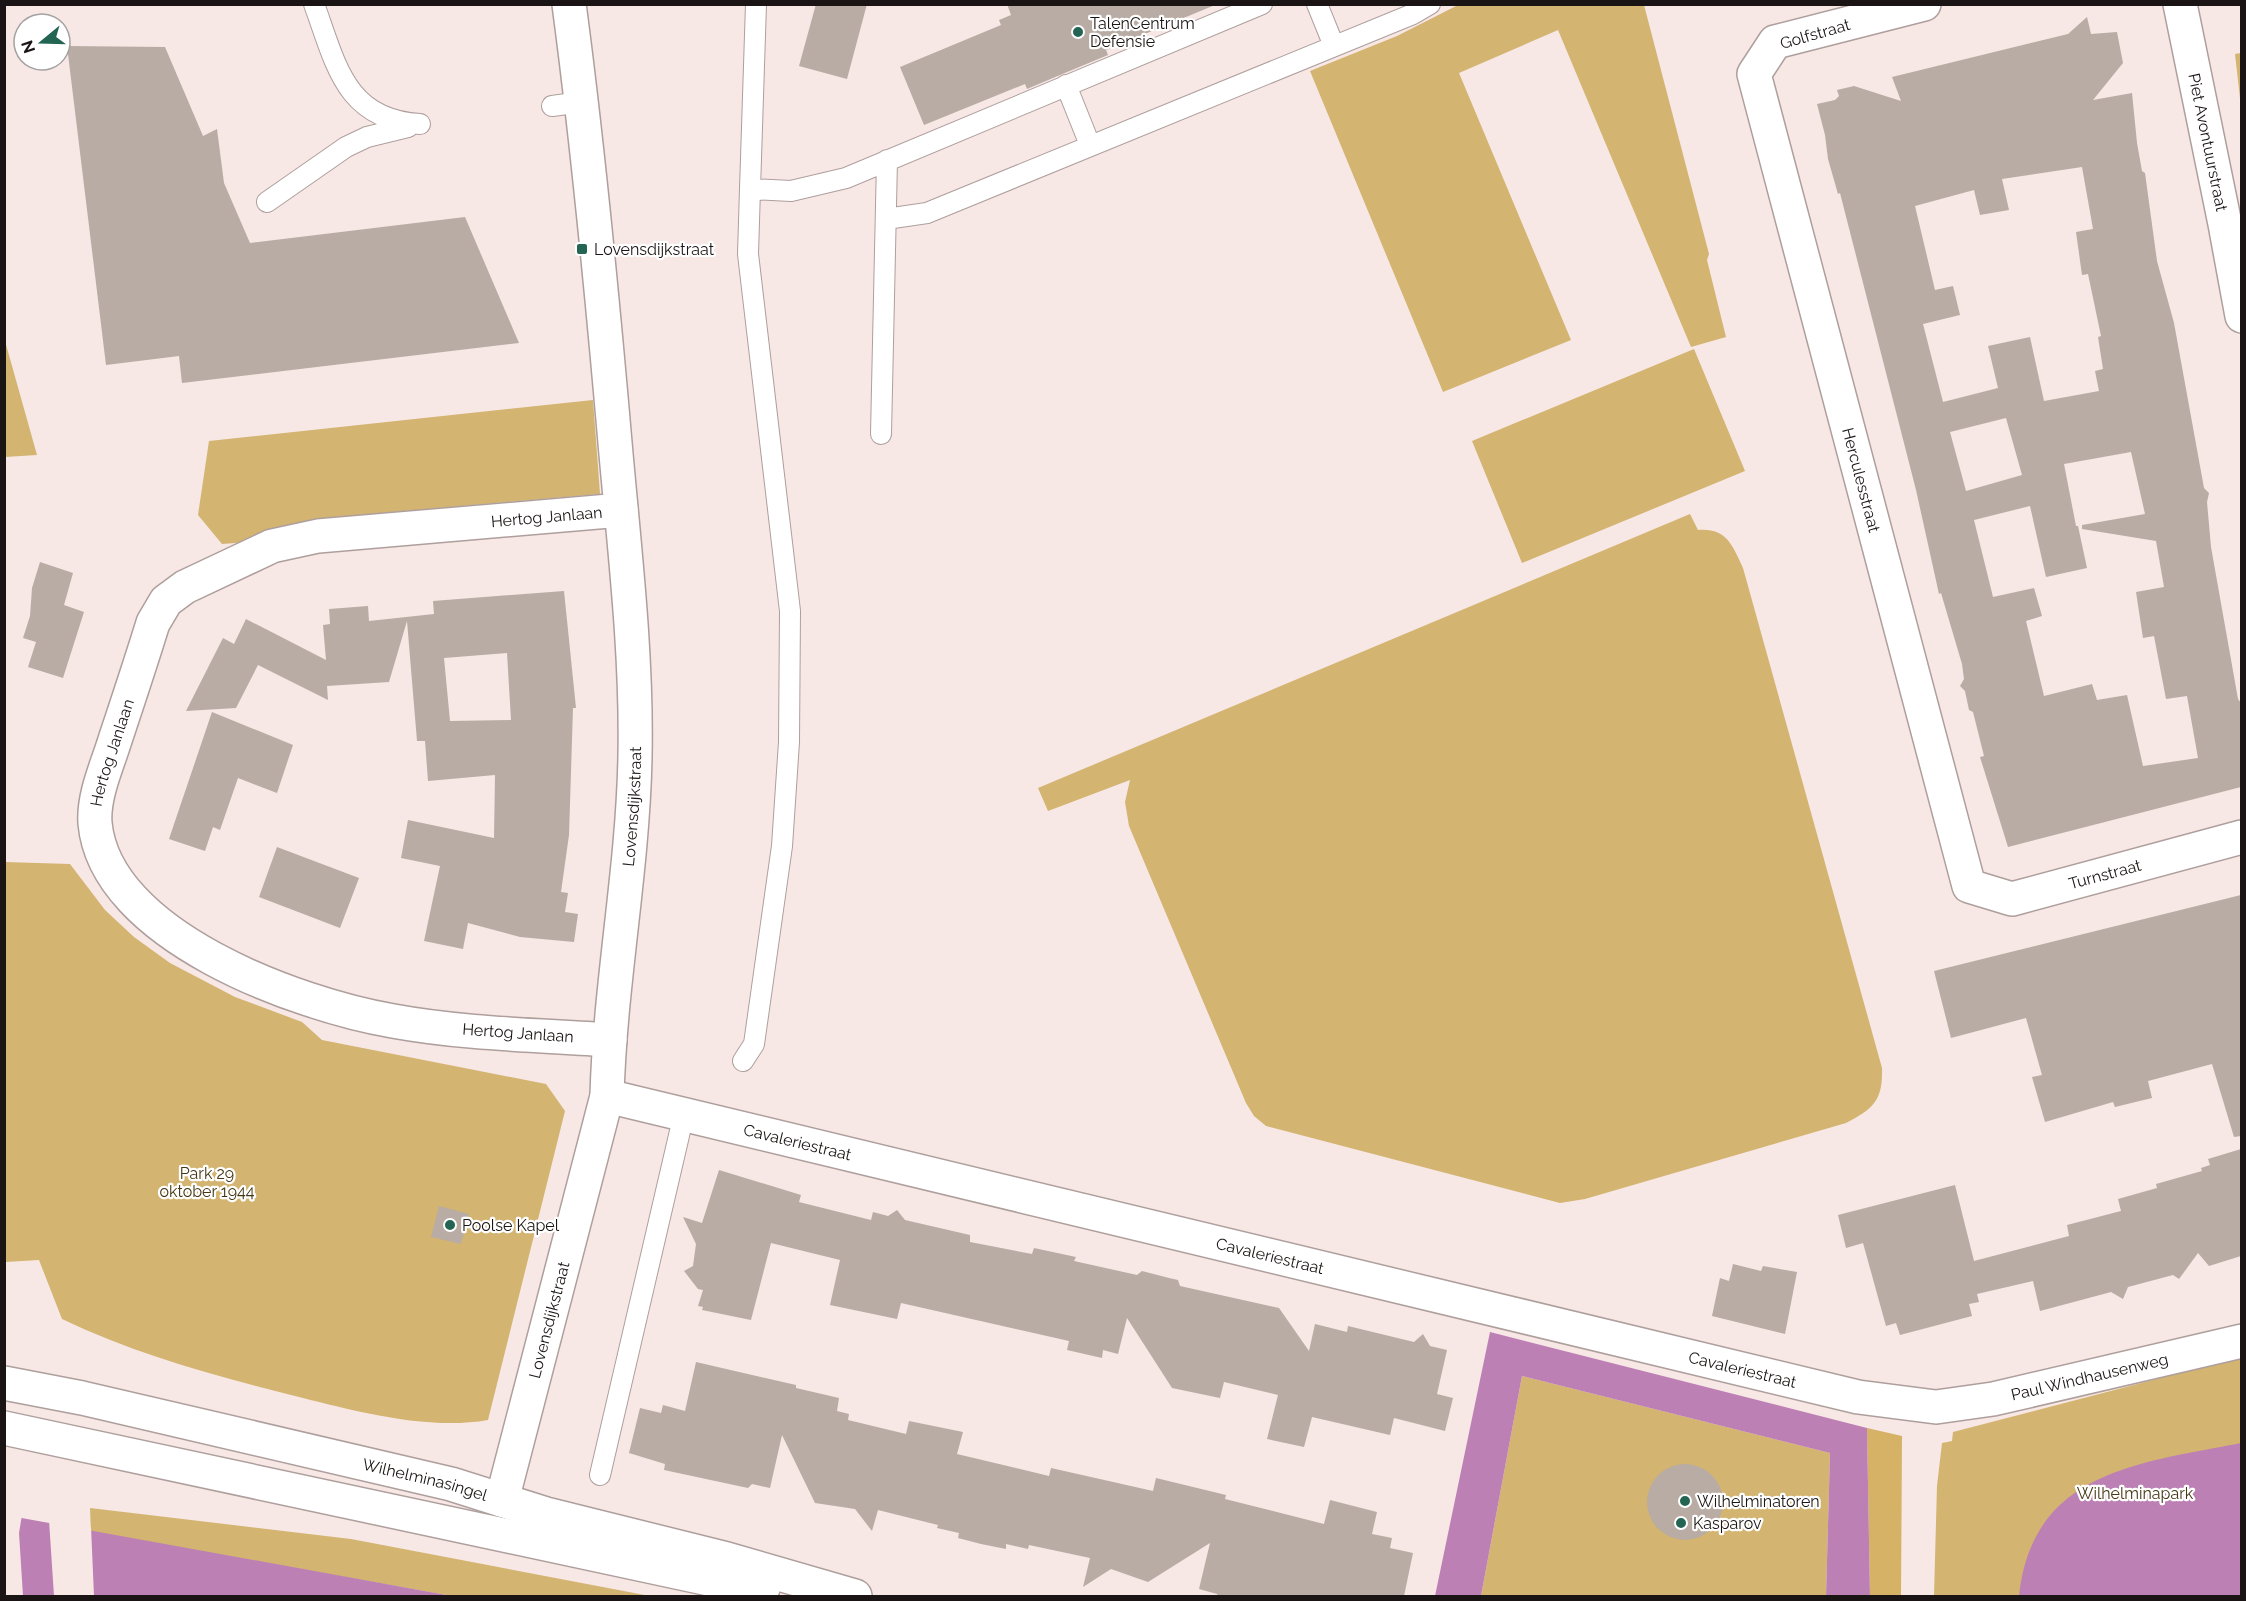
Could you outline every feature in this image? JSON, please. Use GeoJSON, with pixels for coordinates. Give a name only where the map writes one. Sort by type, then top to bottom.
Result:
{"type":"FeatureCollection","features":[{"type":"Feature","properties":{"kind":"street","name":"Lovensdijkstraat"},"geometry":{"type":"LineString","coordinates":[[502,1500],[607,1096],[610,1040],[631,846],[635,758],[635,717],[621,510],[593,194],[567,104],[569,4]]}},
{"type":"Feature","properties":{"kind":"street","name":"Golfstraat"},"geometry":{"type":"LineString","coordinates":[[1754,74],[1775,42],[1924,4]]}},
{"type":"Feature","properties":{"kind":"street","name":"Piet Avontuurstraat"},"geometry":{"type":"LineString","coordinates":[[2180,4],[2232,213],[2241,316]]}},
{"type":"Feature","properties":{"kind":"street","name":"Herculesstraat"},"geometry":{"type":"LineString","coordinates":[[1754,74],[1970,886]]}},
{"type":"Feature","properties":{"kind":"street","name":"Hertog Janlaan"},"geometry":{"type":"LineString","coordinates":[[610,1040],[407,1024],[348,1011],[262,982],[196,949],[147,913],[131,897],[111,869],[101,847],[95,822],[102,779],[153,623],[166,601],[185,587],[272,546],[318,536],[621,510]]}},
{"type":"Feature","properties":{"kind":"street","name":"Turnstraat"},"geometry":{"type":"LineString","coordinates":[[1970,886],[2012,899],[2241,837]]}},
{"type":"Feature","properties":{"kind":"street","name":"Cavaleriestraat"},"geometry":{"type":"LineString","coordinates":[[607,1096],[1858,1397],[1936,1407]]}},
{"type":"Feature","properties":{"kind":"street","name":"Paul Windhausenweg"},"geometry":{"type":"LineString","coordinates":[[1936,1407],[1993,1399],[2241,1341]]}},
{"type":"Feature","properties":{"kind":"street","name":"Wilhelminasingel"},"geometry":{"type":"LineString","coordinates":[[4,1383],[82,1398],[451,1484],[546,1515],[727,1559],[848,1595]]}},
{"type":"Feature","properties":{"kind":"street","name":"Wilhelminasingel"},"geometry":{"type":"LineString","coordinates":[[4,1428],[723,1582],[848,1595]]}},
{"type":"Feature","properties":{"kind":"lane"},"geometry":{"type":"LineString","coordinates":[[267,202],[346,147],[367,137],[420,124],[385,119],[355,98],[340,74],[314,4]]}},
{"type":"Feature","properties":{"kind":"lane"},"geometry":{"type":"LineString","coordinates":[[742,1061],[754,1044],[782,846],[789,742],[790,611],[748,254],[756,4]]}},
{"type":"Feature","properties":{"kind":"lane"},"geometry":{"type":"LineString","coordinates":[[750,189],[791,191],[846,178],[1262,4]]}},
{"type":"Feature","properties":{"kind":"lane"},"geometry":{"type":"LineString","coordinates":[[1317,4],[1334,46]]}},
{"type":"Feature","properties":{"kind":"lane"},"geometry":{"type":"LineString","coordinates":[[886,219],[927,213],[1413,14],[1430,4]]}},
{"type":"Feature","properties":{"kind":"lane"},"geometry":{"type":"LineString","coordinates":[[1066,85],[1090,145]]}},
{"type":"Feature","properties":{"kind":"lane"},"geometry":{"type":"LineString","coordinates":[[881,434],[887,160]]}},
{"type":"Feature","properties":{"kind":"lane"},"geometry":{"type":"LineString","coordinates":[[600,1475],[684,1114]]}},
{"type":"Feature","properties":{"kind":"green space"},"geometry":{"type":"Polygon","coordinates":[[[1458,5],[1644,5],[1709,254],[1707,260],[1726,337],[1691,347],[1558,30],[1459,73],[1571,340],[1443,392],[1310,71],[1397,36],[1458,5]]]}},
{"type":"Feature","properties":{"kind":"green space"},"geometry":{"type":"Polygon","coordinates":[[[2242,53],[2241,107],[2235,54],[2242,53]]]}},
{"type":"Feature","properties":{"kind":"green space"},"geometry":{"type":"Polygon","coordinates":[[[5,341],[37,455],[5,457],[5,341]]]}},
{"type":"Feature","properties":{"kind":"green space"},"geometry":{"type":"Polygon","coordinates":[[[1694,349],[1745,471],[1522,563],[1472,441],[1694,349]]]}},
{"type":"Feature","properties":{"kind":"green space"},"geometry":{"type":"Polygon","coordinates":[[[593,400],[600,494],[313,519],[248,542],[222,544],[198,515],[209,441],[593,400]]]}},
{"type":"Feature","properties":{"kind":"green space"},"geometry":{"type":"Polygon","coordinates":[[[1690,514],[1698,530],[1715,532],[1727,539],[1743,568],[1882,1068],[1881,1089],[1874,1103],[1846,1123],[1585,1199],[1560,1203],[1266,1126],[1254,1116],[1246,1103],[1129,826],[1125,802],[1130,780],[1048,811],[1038,788],[1690,514]]]}},
{"type":"Feature","properties":{"kind":"green space","name":"Park 29 oktober 1944"},"geometry":{"type":"Polygon","coordinates":[[[5,862],[70,864],[105,910],[134,937],[170,963],[235,997],[302,1022],[322,1040],[546,1084],[565,1111],[488,1420],[440,1423],[389,1417],[338,1407],[174,1363],[117,1343],[62,1319],[39,1260],[5,1262],[5,862]]]}},
{"type":"Feature","properties":{"kind":"green space","name":"Wilhelminapark"},"geometry":{"type":"Polygon","coordinates":[[[2241,1357],[2241,1596],[1934,1596],[1937,1486],[1942,1443],[1952,1441],[1953,1432],[2241,1357]]]}},
{"type":"Feature","properties":{"kind":"green space"},"geometry":{"type":"Polygon","coordinates":[[[1522,1376],[1830,1453],[1826,1596],[1481,1596],[1522,1376]]]}},
{"type":"Feature","properties":{"kind":"green space"},"geometry":{"type":"Polygon","coordinates":[[[90,1508],[351,1539],[650,1596],[452,1596],[91,1532],[90,1508]]]}},
{"type":"Feature","properties":{"kind":"shaded area"},"geometry":{"type":"Polygon","coordinates":[[[1490,1332],[1867,1428],[1870,1596],[1826,1596],[1830,1453],[1522,1376],[1481,1596],[1435,1596],[1490,1332]]]}},
{"type":"Feature","properties":{"kind":"shaded area"},"geometry":{"type":"Polygon","coordinates":[[[1867,1428],[1902,1436],[1901,1596],[1870,1596],[1867,1428]]]}},
{"type":"Feature","properties":{"kind":"shaded area"},"geometry":{"type":"Polygon","coordinates":[[[2241,1443],[2241,1596],[2019,1596],[2028,1554],[2045,1522],[2068,1498],[2097,1480],[2130,1467],[2241,1443]]]}},
{"type":"Feature","properties":{"kind":"shaded area"},"geometry":{"type":"Polygon","coordinates":[[[5,1515],[452,1596],[5,1596],[5,1515]]]}},
{"type":"Feature","properties":{"kind":"pier"},"geometry":{"type":"Polygon","coordinates":[[[4,1512],[22,1515],[19,1533],[23,1596],[5,1596],[4,1512]]]}},
{"type":"Feature","properties":{"kind":"pier"},"geometry":{"type":"Polygon","coordinates":[[[49,1520],[91,1527],[94,1596],[54,1596],[49,1520]]]}},
{"type":"Feature","properties":{"kind":"building"},"geometry":{"type":"Polygon","coordinates":[[[816,4],[867,4],[847,79],[799,66],[816,4]]]}},
{"type":"Feature","properties":{"kind":"building"},"geometry":{"type":"Polygon","coordinates":[[[1007,4],[1215,5],[1106,50],[1108,55],[1027,89],[1025,84],[924,125],[900,67],[1001,25],[999,20],[1011,15],[1007,4]]]}},
{"type":"Feature","properties":{"kind":"building"},"geometry":{"type":"Polygon","coordinates":[[[2087,17],[2091,34],[2117,32],[2123,63],[2093,100],[2132,93],[2137,143],[2142,171],[2145,173],[2157,261],[2174,323],[2204,488],[2209,493],[2207,502],[2211,547],[2238,699],[2241,703],[2241,787],[2008,847],[1980,757],[1984,756],[1973,712],[1969,710],[1965,691],[1960,686],[1964,679],[1962,664],[1941,593],[1939,594],[1916,490],[1840,193],[1838,194],[1828,159],[1817,104],[1835,100],[1839,96],[1837,90],[1854,86],[1901,101],[1892,77],[2068,34],[2087,17]],[[2082,167],[2002,179],[2009,210],[1980,215],[1974,190],[1915,206],[1935,290],[1953,286],[1960,315],[1923,324],[1943,402],[1998,388],[1988,346],[2030,337],[2044,401],[2099,391],[2095,371],[2103,369],[2098,337],[2101,336],[2088,274],[2082,275],[2076,232],[2093,229],[2082,167]],[[2006,418],[1950,432],[1966,491],[2022,475],[2006,418]],[[2131,452],[2064,464],[2087,568],[2046,577],[2030,506],[1974,520],[1993,597],[2034,588],[2042,616],[2026,621],[2044,696],[2092,684],[2097,700],[2127,695],[2143,766],[2198,758],[2187,696],[2166,699],[2154,636],[2143,638],[2136,592],[2164,587],[2156,541],[2082,529],[2082,525],[2145,514],[2131,452]]]}},
{"type":"Feature","properties":{"kind":"building"},"geometry":{"type":"Polygon","coordinates":[[[72,46],[165,47],[203,136],[217,129],[224,183],[250,243],[465,217],[519,343],[182,383],[179,356],[106,365],[70,72],[72,72],[72,46]]]}},
{"type":"Feature","properties":{"kind":"building"},"geometry":{"type":"Polygon","coordinates":[[[40,562],[73,573],[64,605],[84,612],[63,678],[28,667],[36,642],[23,638],[30,616],[32,588],[40,562]]]}},
{"type":"Feature","properties":{"kind":"building"},"geometry":{"type":"Polygon","coordinates":[[[564,591],[576,708],[573,708],[569,835],[561,892],[568,893],[565,912],[578,914],[574,942],[520,937],[468,923],[463,949],[424,941],[440,866],[401,858],[408,820],[494,838],[495,775],[428,781],[425,741],[417,741],[407,621],[389,682],[327,686],[328,700],[258,665],[236,708],[186,711],[223,638],[234,644],[246,619],[326,660],[323,625],[330,624],[329,609],[368,606],[369,621],[434,614],[433,601],[564,591]],[[507,653],[444,658],[450,721],[511,720],[507,653]]]}},
{"type":"Feature","properties":{"kind":"building"},"geometry":{"type":"Polygon","coordinates":[[[212,712],[293,745],[277,793],[238,778],[220,830],[213,827],[205,851],[169,839],[212,712]]]}},
{"type":"Feature","properties":{"kind":"building"},"geometry":{"type":"Polygon","coordinates":[[[277,847],[359,878],[340,928],[259,897],[277,847]]]}},
{"type":"Feature","properties":{"kind":"building"},"geometry":{"type":"Polygon","coordinates":[[[2241,895],[2241,1136],[2234,1137],[2212,1064],[2148,1081],[2152,1098],[2115,1107],[2113,1102],[2045,1122],[2032,1077],[2042,1075],[2026,1018],[1951,1038],[1934,971],[2241,895]]]}},
{"type":"Feature","properties":{"kind":"building"},"geometry":{"type":"Polygon","coordinates":[[[2241,1149],[2241,1256],[2209,1266],[2198,1253],[2179,1279],[2173,1275],[2128,1287],[2123,1299],[2111,1292],[2040,1311],[2033,1281],[1977,1294],[1979,1302],[1969,1304],[1972,1316],[1900,1335],[1896,1323],[1886,1326],[1863,1243],[1846,1248],[1838,1215],[1955,1185],[1974,1261],[2069,1236],[2067,1225],[2121,1211],[2118,1199],[2157,1188],[2156,1184],[2202,1171],[2201,1168],[2210,1165],[2208,1159],[2241,1149]]]}},
{"type":"Feature","properties":{"kind":"building"},"geometry":{"type":"Polygon","coordinates":[[[719,1170],[801,1195],[799,1202],[871,1220],[873,1212],[888,1216],[897,1210],[905,1220],[970,1235],[970,1242],[1032,1254],[1034,1248],[1076,1257],[1074,1261],[1137,1275],[1142,1271],[1178,1280],[1180,1286],[1279,1308],[1309,1351],[1315,1324],[1347,1332],[1348,1326],[1414,1342],[1423,1334],[1430,1346],[1447,1350],[1437,1394],[1453,1398],[1445,1431],[1394,1418],[1390,1435],[1312,1417],[1304,1447],[1267,1439],[1278,1395],[1224,1382],[1220,1398],[1172,1388],[1127,1318],[1118,1354],[1103,1350],[1102,1358],[1067,1350],[1069,1341],[901,1303],[897,1319],[830,1305],[840,1260],[771,1243],[751,1320],[702,1310],[703,1307],[698,1306],[703,1290],[698,1289],[684,1271],[693,1266],[696,1244],[683,1217],[702,1223],[719,1170]]]}},
{"type":"Feature","properties":{"kind":"building","name":"Poolse Kapel"},"geometry":{"type":"Polygon","coordinates":[[[439,1206],[469,1214],[461,1244],[431,1237],[439,1206]]]}},
{"type":"Feature","properties":{"kind":"building"},"geometry":{"type":"Polygon","coordinates":[[[1733,1264],[1761,1271],[1763,1266],[1797,1272],[1785,1334],[1712,1316],[1720,1278],[1729,1281],[1733,1264]]]}},
{"type":"Feature","properties":{"kind":"building"},"geometry":{"type":"Polygon","coordinates":[[[696,1362],[796,1385],[796,1388],[839,1398],[837,1411],[849,1414],[848,1420],[906,1434],[909,1421],[963,1432],[957,1454],[1049,1476],[1051,1468],[1153,1491],[1156,1478],[1226,1495],[1225,1499],[1324,1524],[1330,1500],[1377,1512],[1372,1534],[1392,1538],[1390,1548],[1413,1553],[1404,1596],[1218,1596],[1199,1589],[1210,1543],[1148,1582],[1111,1569],[1083,1587],[1090,1558],[1029,1545],[1028,1549],[1006,1544],[1006,1549],[981,1544],[958,1538],[959,1533],[937,1528],[938,1525],[878,1510],[872,1531],[855,1509],[815,1503],[782,1435],[770,1488],[752,1484],[748,1488],[664,1470],[665,1464],[629,1453],[640,1408],[661,1413],[663,1405],[685,1411],[696,1362]]]}},
{"type":"Feature","properties":{"kind":"building","name":"Wilhelminatoren"},"geometry":{"type":"Polygon","coordinates":[[[1685,1464],[1700,1467],[1712,1475],[1720,1487],[1723,1502],[1720,1517],[1712,1529],[1700,1537],[1685,1540],[1670,1537],[1658,1529],[1650,1517],[1647,1502],[1650,1487],[1658,1475],[1670,1467],[1685,1464]]]}},
{"type":"Feature","properties":{"kind":"place","name":"TalenCentrum Defensie"},"geometry":{"type":"Point","coordinates":[1078,32]}},
{"type":"Feature","properties":{"kind":"place","name":"Lovensdijkstraat"},"geometry":{"type":"Point","coordinates":[582,249]}},
{"type":"Feature","properties":{"kind":"place","name":"Poolse Kapel"},"geometry":{"type":"Point","coordinates":[450,1225]}},
{"type":"Feature","properties":{"kind":"place","name":"Wilhelminatoren"},"geometry":{"type":"Point","coordinates":[1685,1501]}},
{"type":"Feature","properties":{"kind":"place","name":"Kasparov"},"geometry":{"type":"Point","coordinates":[1681,1523]}}]}
